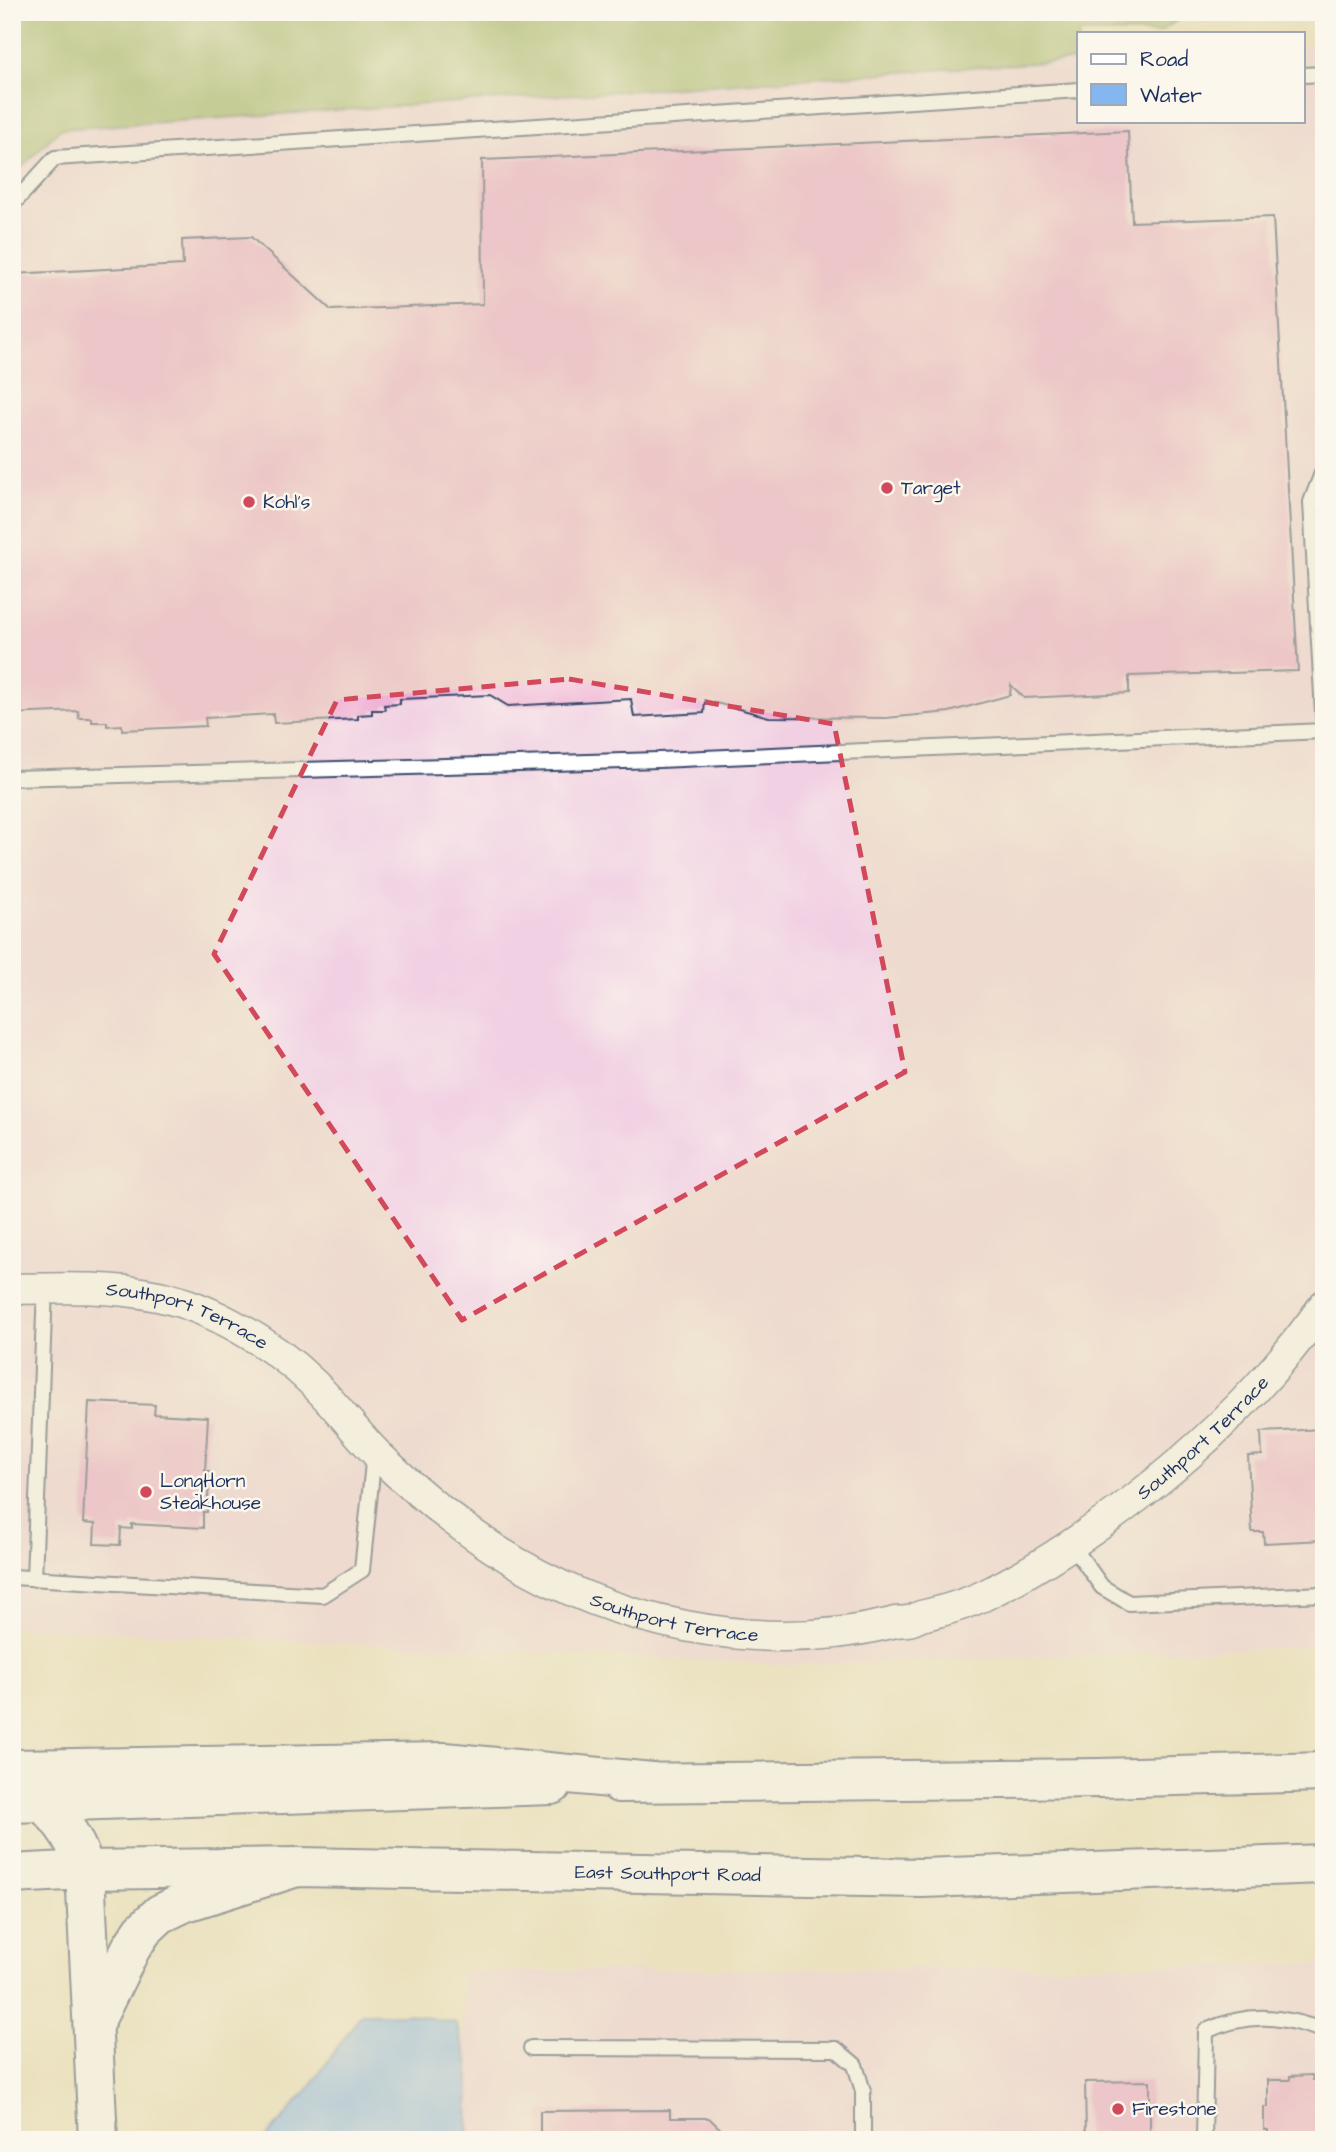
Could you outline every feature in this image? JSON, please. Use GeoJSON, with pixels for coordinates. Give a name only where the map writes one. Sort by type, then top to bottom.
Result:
{"type":"FeatureCollection","features":[{"type":"Feature","properties":{"kind":"main road"},"geometry":{"type":"LineString","coordinates":[[12,1769],[445,1762],[652,1782]]}},
{"type":"Feature","properties":{"kind":"main road"},"geometry":{"type":"LineString","coordinates":[[27,1802],[652,1782],[1099,1778],[1324,1772]]}},
{"type":"Feature","properties":{"kind":"main road"},"geometry":{"type":"LineString","coordinates":[[27,1802],[66,1826],[78,1848],[85,1870],[98,2140]]}},
{"type":"Feature","properties":{"kind":"main road","name":"East Southport Road"},"geometry":{"type":"LineString","coordinates":[[12,1874],[85,1870],[297,1867],[922,1878],[1324,1864]]}},
{"type":"Feature","properties":{"kind":"main road"},"geometry":{"type":"LineString","coordinates":[[93,2027],[131,1948],[143,1930],[160,1914],[183,1903],[297,1867]]}},
{"type":"Feature","properties":{"kind":"street","name":"Southport Terrace"},"geometry":{"type":"LineString","coordinates":[[12,1289],[104,1288],[160,1296],[214,1315],[278,1354],[311,1381],[410,1485],[458,1524],[505,1556],[609,1606],[724,1633],[766,1636],[808,1636],[878,1627],[897,1621],[906,1622],[934,1614],[1009,1584],[1072,1545],[1163,1477],[1212,1433],[1320,1319]]}},
{"type":"Feature","properties":{"kind":"lane"},"geometry":{"type":"LineString","coordinates":[[1304,75],[1324,74]]}},
{"type":"Feature","properties":{"kind":"lane"},"geometry":{"type":"LineString","coordinates":[[12,205],[55,158],[1077,90]]}},
{"type":"Feature","properties":{"kind":"lane"},"geometry":{"type":"LineString","coordinates":[[12,778],[659,760],[1323,731],[1319,586],[1311,502],[1324,468]]}},
{"type":"Feature","properties":{"kind":"lane"},"geometry":{"type":"LineString","coordinates":[[34,1579],[46,1288]]}},
{"type":"Feature","properties":{"kind":"lane"},"geometry":{"type":"LineString","coordinates":[[12,1577],[323,1595],[362,1570],[375,1451]]}},
{"type":"Feature","properties":{"kind":"lane"},"geometry":{"type":"LineString","coordinates":[[1072,1545],[1102,1587],[1129,1603],[1324,1594]]}},
{"type":"Feature","properties":{"kind":"lane"},"geometry":{"type":"LineString","coordinates":[[1204,2140],[1206,2031],[1229,2021],[1260,2017],[1300,2022],[1324,2031]]}},
{"type":"Feature","properties":{"kind":"lane"},"geometry":{"type":"LineString","coordinates":[[531,2048],[836,2049],[855,2065],[863,2091],[863,2140]]}},
{"type":"Feature","properties":{"kind":"highlighted area"},"geometry":{"type":"Polygon","coordinates":[[[569,679],[834,724],[905,1072],[462,1320],[214,954],[337,700],[569,679]]]}},
{"type":"Feature","properties":{"kind":"shaded area"},"geometry":{"type":"Polygon","coordinates":[[[1324,44],[1324,1646],[798,1665],[12,1627],[12,177],[60,129],[1077,60],[1077,122],[1304,122],[1304,45],[1324,44]]]}},
{"type":"Feature","properties":{"kind":"shaded area"},"geometry":{"type":"Polygon","coordinates":[[[1324,1964],[1324,2140],[463,2140],[463,1972],[1324,1964]]]}},
{"type":"Feature","properties":{"kind":"green space"},"geometry":{"type":"Polygon","coordinates":[[[12,12],[1189,12],[1160,32],[1077,32],[1077,60],[60,129],[12,177],[12,12]]]}},
{"type":"Feature","properties":{"kind":"water"},"geometry":{"type":"Polygon","coordinates":[[[361,2014],[409,2014],[456,2023],[469,2066],[468,2140],[264,2140],[310,2087],[361,2014]]]}},
{"type":"Feature","properties":{"kind":"building","name":"Target"},"geometry":{"type":"Polygon","coordinates":[[[1128,131],[1132,222],[1273,217],[1298,671],[1129,676],[1129,693],[1024,698],[1011,685],[1010,695],[949,712],[886,718],[769,717],[705,700],[704,713],[634,717],[631,699],[508,706],[490,695],[400,699],[400,704],[384,705],[385,710],[372,710],[372,714],[358,715],[358,719],[274,723],[273,714],[205,718],[206,726],[122,730],[122,725],[107,726],[107,722],[92,722],[92,718],[79,718],[78,711],[12,714],[12,274],[183,265],[182,240],[251,237],[331,310],[483,304],[482,160],[1128,131]]]}},
{"type":"Feature","properties":{"kind":"building","name":"LongHorn Steakhouse"},"geometry":{"type":"Polygon","coordinates":[[[89,1402],[155,1405],[154,1414],[208,1417],[205,1471],[210,1471],[203,1528],[132,1524],[132,1529],[121,1528],[120,1545],[94,1544],[95,1524],[83,1523],[89,1402]]]}},
{"type":"Feature","properties":{"kind":"building"},"geometry":{"type":"Polygon","coordinates":[[[1324,1429],[1324,1540],[1264,1543],[1263,1532],[1252,1532],[1248,1456],[1262,1455],[1261,1432],[1324,1429]]]}},
{"type":"Feature","properties":{"kind":"building"},"geometry":{"type":"Polygon","coordinates":[[[1312,2075],[1313,2080],[1324,2080],[1324,2140],[1268,2140],[1268,2130],[1264,2130],[1264,2107],[1268,2107],[1268,2080],[1290,2080],[1290,2076],[1312,2075]]]}},
{"type":"Feature","properties":{"kind":"building","name":"Firestone"},"geometry":{"type":"Polygon","coordinates":[[[1150,2081],[1150,2140],[984,2140],[984,2136],[1086,2136],[1085,2082],[1150,2081]]]}},
{"type":"Feature","properties":{"kind":"building"},"geometry":{"type":"Polygon","coordinates":[[[670,2110],[670,2118],[709,2118],[732,2140],[540,2140],[540,2111],[670,2110]]]}},
{"type":"Feature","properties":{"kind":"place","name":"Target"},"geometry":{"type":"Point","coordinates":[887,488]}},
{"type":"Feature","properties":{"kind":"place","name":"Kohl's"},"geometry":{"type":"Point","coordinates":[249,502]}},
{"type":"Feature","properties":{"kind":"place","name":"LongHorn Steakhouse"},"geometry":{"type":"Point","coordinates":[146,1492]}},
{"type":"Feature","properties":{"kind":"place","name":"Firestone"},"geometry":{"type":"Point","coordinates":[1118,2109]}}]}
